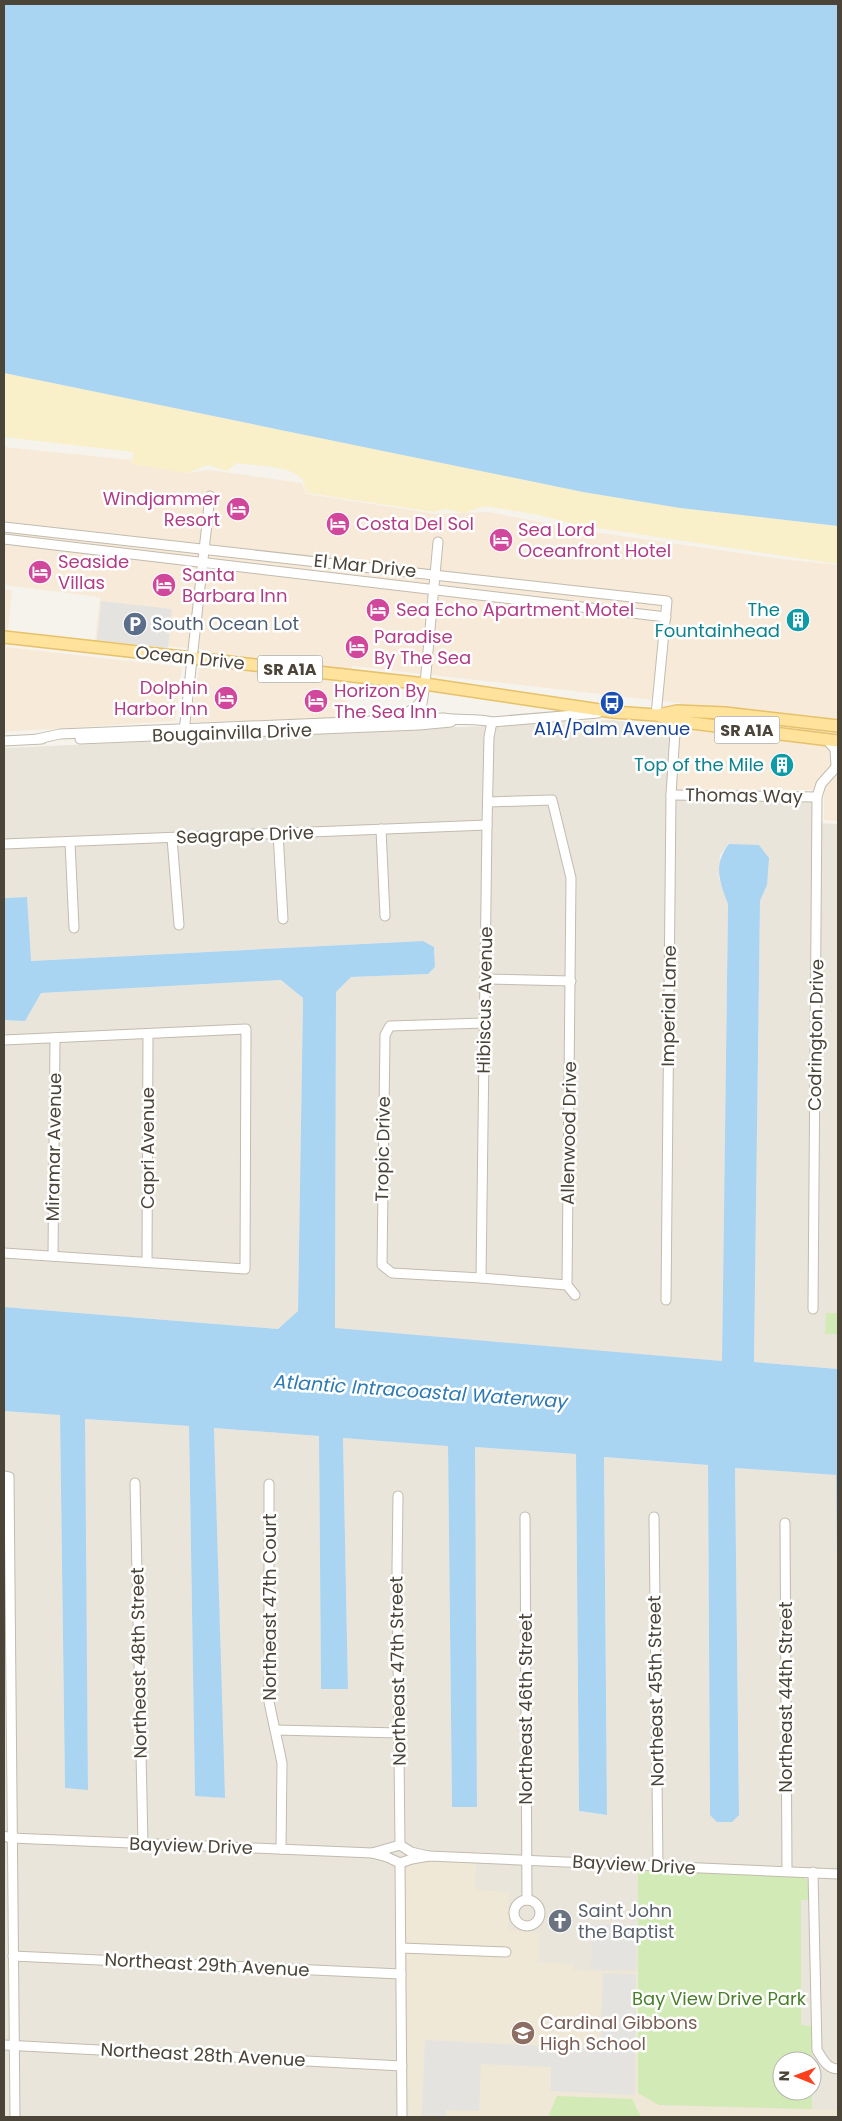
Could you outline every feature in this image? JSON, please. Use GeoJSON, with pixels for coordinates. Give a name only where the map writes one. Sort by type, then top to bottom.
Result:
{"type":"FeatureCollection","features":[{"type":"Feature","properties":{"kind":"main road","name":"Ocean Drive"},"geometry":{"type":"LineString","coordinates":[[4,637],[425,684],[613,712]]}},
{"type":"Feature","properties":{"kind":"main road","name":"SR A1A"},"geometry":{"type":"LineString","coordinates":[[613,712],[676,716],[725,714],[838,726]]}},
{"type":"Feature","properties":{"kind":"main road","name":"SR A1A"},"geometry":{"type":"LineString","coordinates":[[676,716],[838,741]]}},
{"type":"Feature","properties":{"kind":"street"},"geometry":{"type":"LineString","coordinates":[[184,731],[210,496]]}},
{"type":"Feature","properties":{"kind":"street","name":"El Mar Drive"},"geometry":{"type":"LineString","coordinates":[[4,527],[667,601],[666,617],[202,564],[4,539]]}},
{"type":"Feature","properties":{"kind":"street"},"geometry":{"type":"LineString","coordinates":[[419,722],[425,684],[438,542]]}},
{"type":"Feature","properties":{"kind":"street"},"geometry":{"type":"LineString","coordinates":[[656,715],[666,617]]}},
{"type":"Feature","properties":{"kind":"street"},"geometry":{"type":"LineString","coordinates":[[398,718],[418,706],[423,700]]}},
{"type":"Feature","properties":{"kind":"street","name":"Bougainvilla Drive"},"geometry":{"type":"LineString","coordinates":[[184,731],[419,722],[443,718],[492,722],[613,712]]}},
{"type":"Feature","properties":{"kind":"street","name":"Imperial Lane"},"geometry":{"type":"LineString","coordinates":[[666,1300],[671,795],[676,716]]}},
{"type":"Feature","properties":{"kind":"street","name":"Bougainvilla Drive"},"geometry":{"type":"LineString","coordinates":[[4,741],[102,739],[184,731],[398,718],[419,722]]}},
{"type":"Feature","properties":{"kind":"street","name":"Hibiscus Avenue"},"geometry":{"type":"LineString","coordinates":[[481,1278],[487,825],[489,737],[492,722]]}},
{"type":"Feature","properties":{"kind":"street","name":"Codrington Drive"},"geometry":{"type":"LineString","coordinates":[[813,1309],[817,797],[821,784],[837,765],[835,749],[826,739]]}},
{"type":"Feature","properties":{"kind":"street","name":"Thomas Way"},"geometry":{"type":"LineString","coordinates":[[671,795],[817,797]]}},
{"type":"Feature","properties":{"kind":"street","name":"Allenwood Drive"},"geometry":{"type":"LineString","coordinates":[[488,802],[552,800],[571,878],[567,1285]]}},
{"type":"Feature","properties":{"kind":"street","name":"Seagrape Drive"},"geometry":{"type":"LineString","coordinates":[[4,844],[487,825]]}},
{"type":"Feature","properties":{"kind":"street"},"geometry":{"type":"LineString","coordinates":[[381,829],[385,916]]}},
{"type":"Feature","properties":{"kind":"street"},"geometry":{"type":"LineString","coordinates":[[278,833],[283,919]]}},
{"type":"Feature","properties":{"kind":"street"},"geometry":{"type":"LineString","coordinates":[[172,838],[179,925]]}},
{"type":"Feature","properties":{"kind":"street"},"geometry":{"type":"LineString","coordinates":[[70,842],[74,928]]}},
{"type":"Feature","properties":{"kind":"street"},"geometry":{"type":"LineString","coordinates":[[486,979],[571,981]]}},
{"type":"Feature","properties":{"kind":"street","name":"Tropic Drive"},"geometry":{"type":"LineString","coordinates":[[481,1278],[392,1273],[382,1265],[385,1035],[390,1026],[484,1023]]}},
{"type":"Feature","properties":{"kind":"street"},"geometry":{"type":"LineString","coordinates":[[4,1040],[246,1029],[246,1269],[4,1252]]}},
{"type":"Feature","properties":{"kind":"street","name":"Capri Avenue"},"geometry":{"type":"LineString","coordinates":[[147,1262],[148,1034]]}},
{"type":"Feature","properties":{"kind":"street","name":"Miramar Avenue"},"geometry":{"type":"LineString","coordinates":[[53,1256],[55,1038]]}},
{"type":"Feature","properties":{"kind":"street"},"geometry":{"type":"LineString","coordinates":[[481,1278],[567,1285],[575,1294]]}},
{"type":"Feature","properties":{"kind":"street"},"geometry":{"type":"LineString","coordinates":[[6,1476],[6,1838],[14,1956],[15,2117]]}},
{"type":"Feature","properties":{"kind":"street","name":"Northeast 48th Street"},"geometry":{"type":"LineString","coordinates":[[135,1482],[143,1844]]}},
{"type":"Feature","properties":{"kind":"street","name":"Northeast 47th Court"},"geometry":{"type":"LineString","coordinates":[[269,1484],[269,1702],[282,1763],[281,1849]]}},
{"type":"Feature","properties":{"kind":"street","name":"Northeast 47th Street"},"geometry":{"type":"LineString","coordinates":[[398,1496],[396,1569],[400,1848]]}},
{"type":"Feature","properties":{"kind":"street","name":"Northeast 45th Street"},"geometry":{"type":"LineString","coordinates":[[654,1517],[658,1866]]}},
{"type":"Feature","properties":{"kind":"street","name":"Northeast 46th Street"},"geometry":{"type":"LineString","coordinates":[[525,1518],[527,1900]]}},
{"type":"Feature","properties":{"kind":"street","name":"Northeast 44th Street"},"geometry":{"type":"LineString","coordinates":[[785,1523],[788,1870]]}},
{"type":"Feature","properties":{"kind":"street"},"geometry":{"type":"LineString","coordinates":[[275,1730],[399,1733]]}},
{"type":"Feature","properties":{"kind":"street","name":"Bayview Drive"},"geometry":{"type":"LineString","coordinates":[[6,1838],[372,1853],[400,1848],[429,1856],[788,1870],[838,1874]]}},
{"type":"Feature","properties":{"kind":"street"},"geometry":{"type":"LineString","coordinates":[[400,1848],[409,1855],[399,1861],[390,1854],[400,1848]]}},
{"type":"Feature","properties":{"kind":"street","name":"Bayview Drive"},"geometry":{"type":"LineString","coordinates":[[372,1853],[399,1861],[429,1856]]}},
{"type":"Feature","properties":{"kind":"street"},"geometry":{"type":"LineString","coordinates":[[399,1861],[402,2117]]}},
{"type":"Feature","properties":{"kind":"street"},"geometry":{"type":"LineString","coordinates":[[813,1872],[817,2050],[824,2062],[834,2069],[838,2069]]}},
{"type":"Feature","properties":{"kind":"street"},"geometry":{"type":"LineString","coordinates":[[401,1948],[506,1952]]}},
{"type":"Feature","properties":{"kind":"street","name":"Northeast 29th Avenue"},"geometry":{"type":"LineString","coordinates":[[14,1956],[401,1974]]}},
{"type":"Feature","properties":{"kind":"street","name":"Northeast 28th Avenue"},"geometry":{"type":"LineString","coordinates":[[4,2045],[402,2066]]}},
{"type":"Feature","properties":{"kind":"shaded area"},"geometry":{"type":"Polygon","coordinates":[[[4,447],[131,460],[132,464],[187,473],[209,470],[302,483],[306,494],[436,514],[489,512],[580,530],[782,559],[838,565],[838,821],[824,820],[824,795],[812,790],[676,790],[680,703],[352,666],[344,719],[191,722],[202,649],[95,641],[100,597],[4,585],[4,447]]]}},
{"type":"Feature","properties":{"kind":"shaded area"},"geometry":{"type":"Polygon","coordinates":[[[4,589],[12,591],[6,647],[182,667],[175,721],[4,732],[4,589]]]}},
{"type":"Feature","properties":{"kind":"shaded area","name":"South Ocean Lot"},"geometry":{"type":"Polygon","coordinates":[[[101,601],[172,609],[168,648],[97,640],[101,601]]]}},
{"type":"Feature","properties":{"kind":"shaded area"},"geometry":{"type":"Polygon","coordinates":[[[613,720],[675,730],[672,794],[818,797],[818,823],[838,824],[838,1369],[754,1362],[760,901],[767,885],[729,844],[720,855],[719,879],[728,903],[722,1361],[335,1329],[336,992],[351,977],[428,974],[435,967],[434,947],[423,941],[30,961],[27,897],[4,898],[4,748],[613,720]]]}},
{"type":"Feature","properties":{"kind":"shaded area"},"geometry":{"type":"Polygon","coordinates":[[[281,980],[303,998],[298,1311],[278,1329],[4,1307],[4,1020],[25,1020],[41,993],[281,980]]]}},
{"type":"Feature","properties":{"kind":"shaded area"},"geometry":{"type":"Polygon","coordinates":[[[4,1411],[60,1415],[65,1788],[88,1789],[84,1419],[189,1426],[195,1795],[224,1798],[214,1428],[319,1436],[321,1689],[348,1688],[343,1438],[448,1445],[452,1807],[477,1806],[474,1447],[576,1454],[579,1811],[607,1815],[604,1457],[708,1465],[710,1815],[739,1815],[735,1468],[837,1475],[838,2117],[4,2117],[4,1411]]]}},
{"type":"Feature","properties":{"kind":"shaded area","name":"Cardinal Gibbons High School"},"geometry":{"type":"Polygon","coordinates":[[[415,1860],[476,1862],[475,1890],[509,1892],[508,1930],[539,1933],[538,1962],[573,1964],[573,1970],[638,1972],[638,2093],[659,2105],[838,2110],[838,2117],[409,2117],[405,1869],[415,1860]]]}},
{"type":"Feature","properties":{"kind":"shaded area"},"geometry":{"type":"Polygon","coordinates":[[[592,1924],[636,1925],[635,1970],[591,1969],[592,1924]]]}},
{"type":"Feature","properties":{"kind":"shaded area"},"geometry":{"type":"Polygon","coordinates":[[[603,1973],[636,1974],[635,2095],[551,2091],[551,2067],[481,2064],[479,2111],[446,2110],[446,2117],[422,2117],[425,2040],[600,2049],[603,1973]]]}},
{"type":"Feature","properties":{"kind":"green space"},"geometry":{"type":"Polygon","coordinates":[[[826,1313],[838,1313],[838,1334],[825,1334],[826,1313]]]}},
{"type":"Feature","properties":{"kind":"green space","name":"Bay View Drive Park"},"geometry":{"type":"Polygon","coordinates":[[[638,1871],[801,1876],[807,1880],[810,1900],[801,1900],[801,2025],[812,2026],[812,2051],[772,2051],[772,2101],[812,2101],[812,2109],[659,2105],[638,2093],[638,1871]]]}},
{"type":"Feature","properties":{"kind":"green space"},"geometry":{"type":"Polygon","coordinates":[[[557,2096],[632,2099],[641,2117],[548,2117],[557,2096]]]}},
{"type":"Feature","properties":{"kind":"sand"},"geometry":{"type":"Polygon","coordinates":[[[4,373],[583,492],[680,508],[838,526],[838,564],[577,525],[539,515],[485,506],[464,513],[445,509],[434,512],[307,493],[302,479],[296,474],[270,467],[236,463],[227,471],[208,465],[187,473],[132,464],[133,452],[4,437],[4,373]]]}},
{"type":"Feature","properties":{"kind":"water"},"geometry":{"type":"Polygon","coordinates":[[[4,4],[838,4],[838,526],[680,508],[583,492],[4,373],[4,4]]]}},
{"type":"Feature","properties":{"kind":"water","name":"Atlantic Intracoastal Waterway"},"geometry":{"type":"Polygon","coordinates":[[[729,844],[759,845],[769,858],[767,885],[760,901],[754,1362],[838,1369],[838,1638],[836,1475],[735,1468],[739,1815],[732,1822],[717,1822],[710,1815],[708,1465],[604,1457],[607,1815],[579,1811],[576,1454],[475,1447],[477,1807],[452,1807],[448,1446],[343,1438],[348,1689],[321,1689],[319,1436],[214,1428],[225,1798],[195,1796],[189,1426],[85,1419],[88,1790],[65,1788],[60,1415],[4,1411],[4,1307],[278,1329],[298,1311],[303,998],[281,980],[41,993],[25,1021],[4,1020],[4,898],[27,897],[31,961],[423,941],[434,947],[435,967],[428,974],[351,977],[336,992],[335,1328],[722,1361],[728,904],[720,880],[719,866],[724,851],[729,844]]]}},
{"type":"Feature","properties":{"kind":"place","name":"Windjammer Resort"},"geometry":{"type":"Point","coordinates":[238,509]}},
{"type":"Feature","properties":{"kind":"place","name":"Costa Del Sol"},"geometry":{"type":"Point","coordinates":[338,524]}},
{"type":"Feature","properties":{"kind":"place","name":"Sea Lord Oceanfront Hotel"},"geometry":{"type":"Point","coordinates":[501,540]}},
{"type":"Feature","properties":{"kind":"place","name":"Seaside Villas"},"geometry":{"type":"Point","coordinates":[40,572]}},
{"type":"Feature","properties":{"kind":"place","name":"Santa Barbara Inn"},"geometry":{"type":"Point","coordinates":[164,585]}},
{"type":"Feature","properties":{"kind":"place","name":"Sea Echo Apartment Motel"},"geometry":{"type":"Point","coordinates":[378,610]}},
{"type":"Feature","properties":{"kind":"place","name":"The Fountainhead"},"geometry":{"type":"Point","coordinates":[798,620]}},
{"type":"Feature","properties":{"kind":"place","name":"South Ocean Lot"},"geometry":{"type":"Point","coordinates":[135,624]}},
{"type":"Feature","properties":{"kind":"place","name":"Paradise By The Sea"},"geometry":{"type":"Point","coordinates":[357,647]}},
{"type":"Feature","properties":{"kind":"place","name":"Dolphin Harbor Inn"},"geometry":{"type":"Point","coordinates":[226,698]}},
{"type":"Feature","properties":{"kind":"place","name":"Horizon By The Sea Inn"},"geometry":{"type":"Point","coordinates":[316,701]}},
{"type":"Feature","properties":{"kind":"place","name":"A1A/Palm Avenue"},"geometry":{"type":"Point","coordinates":[612,703]}},
{"type":"Feature","properties":{"kind":"place","name":"Top of the Mile"},"geometry":{"type":"Point","coordinates":[782,765]}},
{"type":"Feature","properties":{"kind":"place","name":"Saint John the Baptist"},"geometry":{"type":"Point","coordinates":[560,1921]}},
{"type":"Feature","properties":{"kind":"place","name":"Cardinal Gibbons High School"},"geometry":{"type":"Point","coordinates":[523,2033]}}]}
